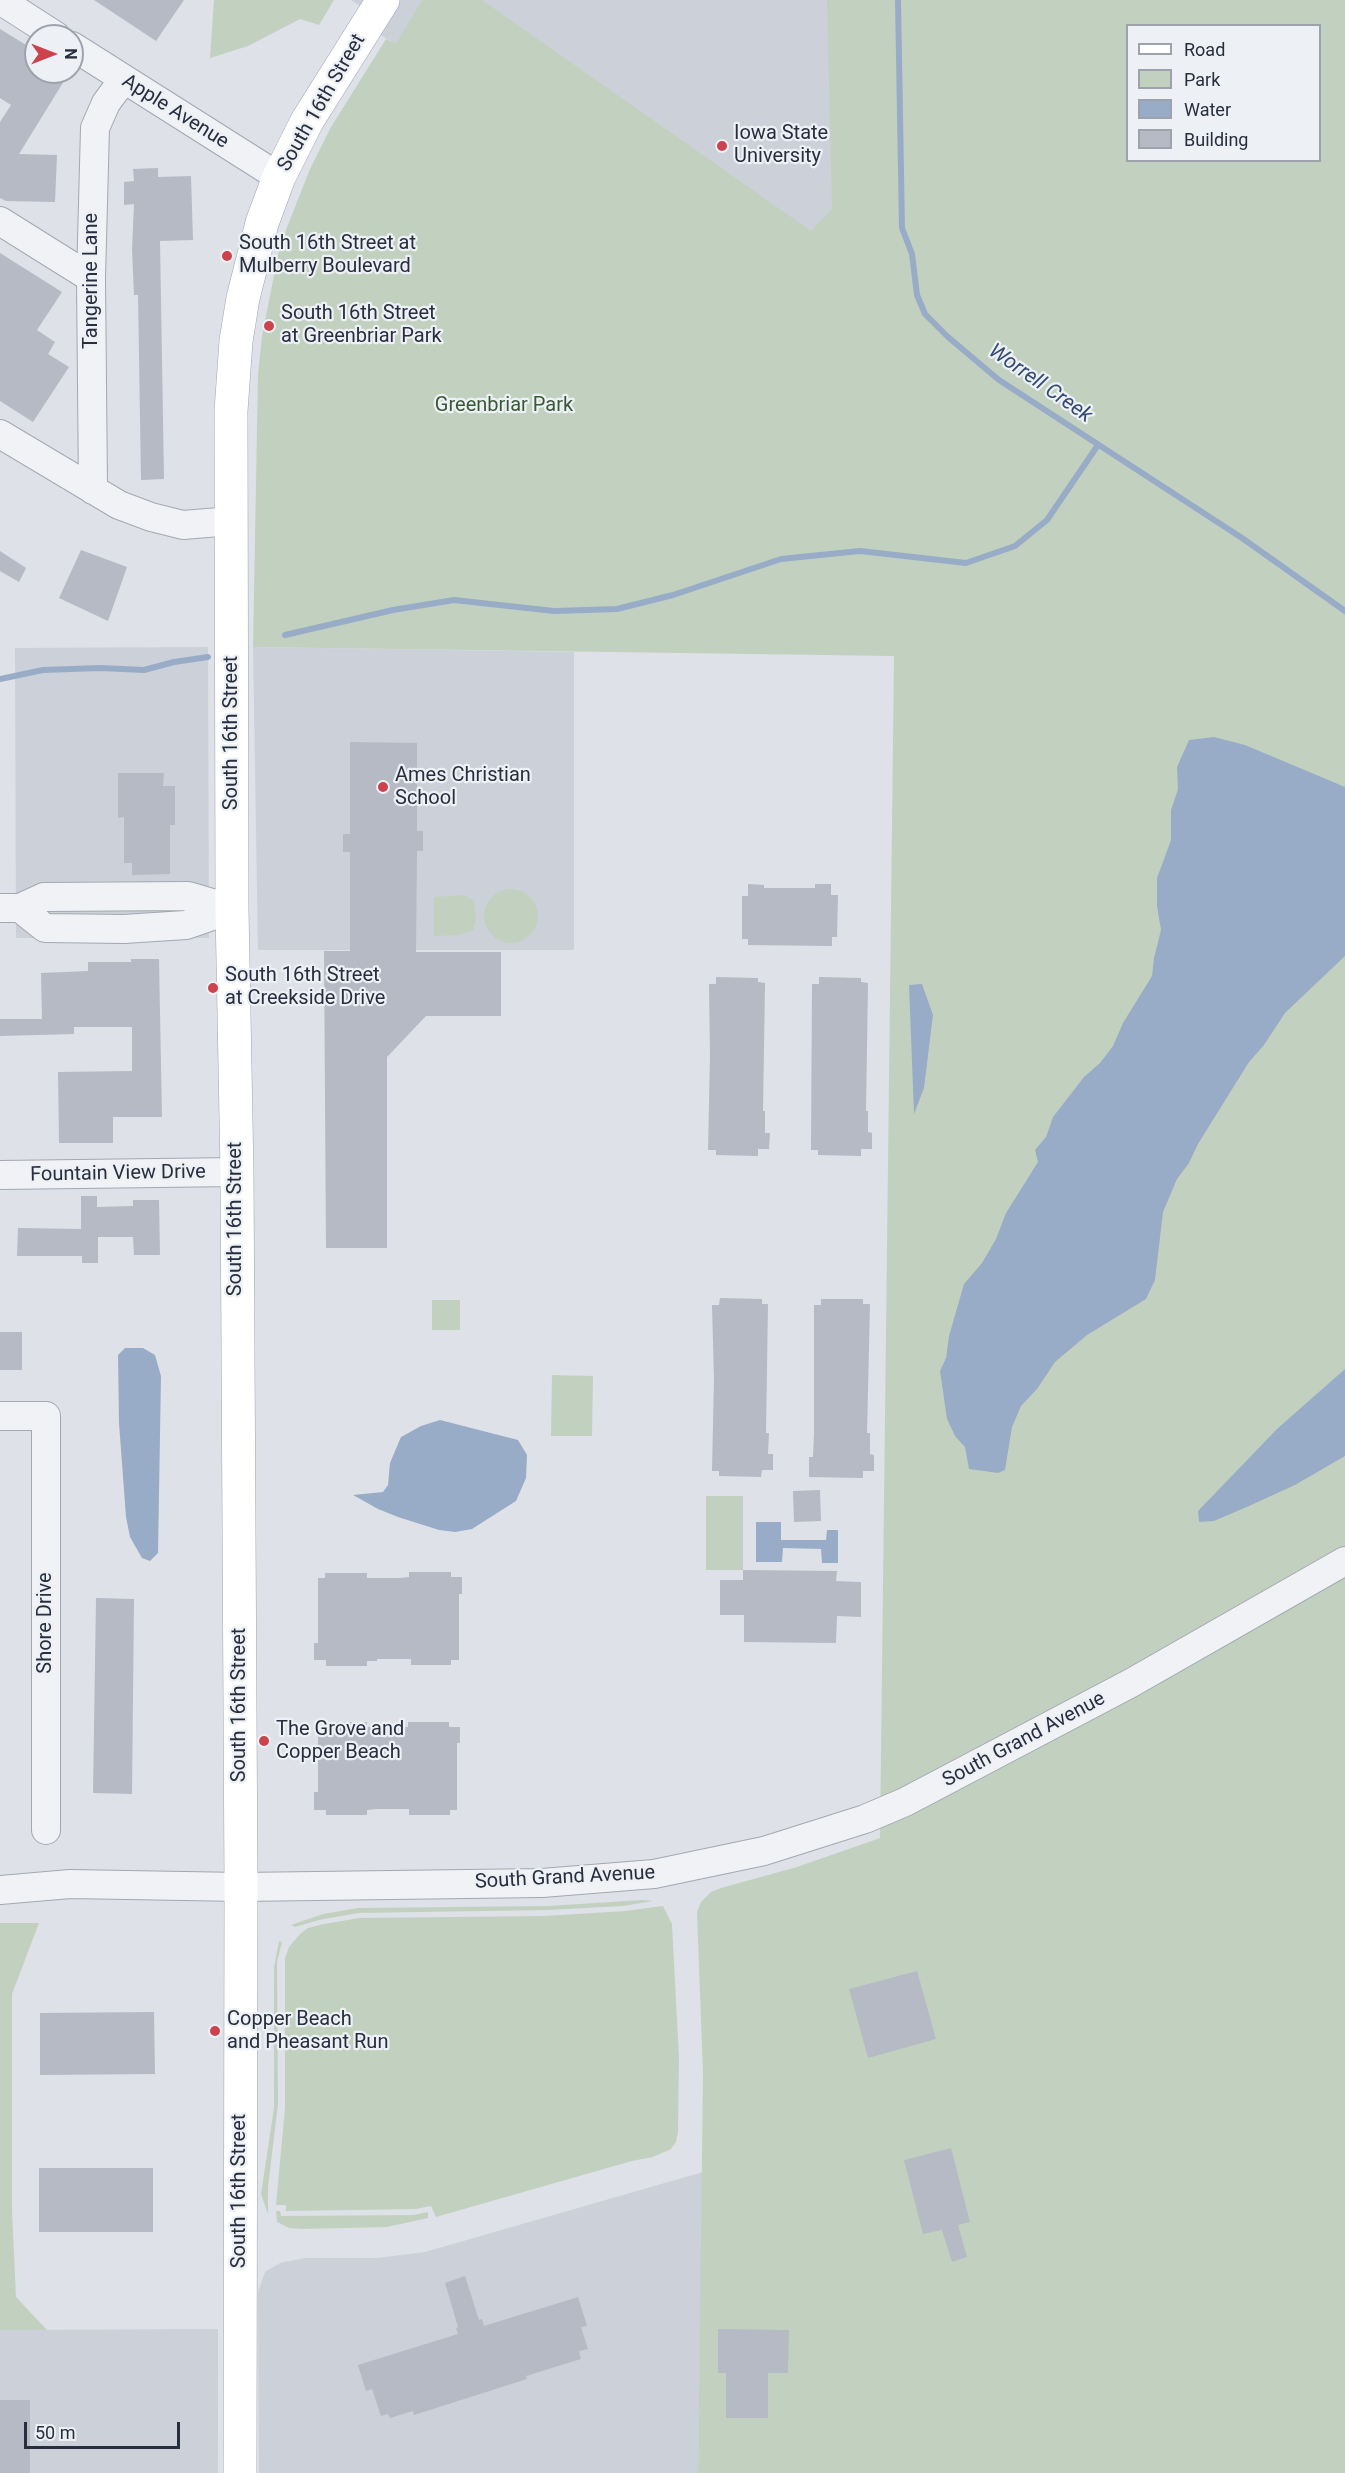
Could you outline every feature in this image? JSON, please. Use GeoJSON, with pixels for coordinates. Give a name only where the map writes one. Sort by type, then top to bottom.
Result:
{"type":"FeatureCollection","features":[{"type":"Feature","properties":{"kind":"main road","name":"South 16th Street"},"geometry":{"type":"LineString","coordinates":[[240,2473],[241,1887],[237,1172],[232,909],[231,411],[236,341],[250,263],[279,177],[308,122],[383,0]]}},
{"type":"Feature","properties":{"kind":"street"},"geometry":{"type":"LineString","coordinates":[[0,0],[37,24]]}},
{"type":"Feature","properties":{"kind":"street","name":"Apple Avenue"},"geometry":{"type":"LineString","coordinates":[[84,54],[279,177]]}},
{"type":"Feature","properties":{"kind":"street","name":"Tangerine Lane"},"geometry":{"type":"LineString","coordinates":[[93,490],[91,278],[95,128],[106,103],[123,80]]}},
{"type":"Feature","properties":{"kind":"street"},"geometry":{"type":"LineString","coordinates":[[0,221],[91,278]]}},
{"type":"Feature","properties":{"kind":"street"},"geometry":{"type":"LineString","coordinates":[[0,434],[119,505],[151,518],[183,525],[232,521]]}},
{"type":"Feature","properties":{"kind":"street"},"geometry":{"type":"LineString","coordinates":[[10,908],[44,897],[188,896],[232,909]]}},
{"type":"Feature","properties":{"kind":"street","name":"Fountain View Drive"},"geometry":{"type":"LineString","coordinates":[[0,1176],[237,1172]]}},
{"type":"Feature","properties":{"kind":"street","name":"Shore Drive"},"geometry":{"type":"LineString","coordinates":[[0,1416],[46,1416],[46,1830]]}},
{"type":"Feature","properties":{"kind":"street","name":"South Grand Avenue"},"geometry":{"type":"LineString","coordinates":[[0,1890],[70,1884],[241,1887],[599,1880],[671,1871],[764,1851],[865,1819],[905,1802],[1131,1683],[1345,1561]]}},
{"type":"Feature","properties":{"kind":"shaded area","name":"Iowa State University"},"geometry":{"type":"Polygon","coordinates":[[[351,0],[887,0],[895,270],[718,254],[367,26],[374,15],[351,0]]]}},
{"type":"Feature","properties":{"kind":"shaded area"},"geometry":{"type":"Polygon","coordinates":[[[208,647],[209,938],[16,938],[15,648],[208,647]]]}},
{"type":"Feature","properties":{"kind":"shaded area"},"geometry":{"type":"Polygon","coordinates":[[[253,647],[574,652],[574,950],[258,950],[253,647]]]}},
{"type":"Feature","properties":{"kind":"shaded area"},"geometry":{"type":"Polygon","coordinates":[[[703,2172],[698,2473],[259,2473],[258,2292],[265,2272],[280,2263],[305,2258],[377,2258],[425,2252],[703,2172]]]}},
{"type":"Feature","properties":{"kind":"shaded area"},"geometry":{"type":"Polygon","coordinates":[[[218,2329],[218,2473],[0,2473],[0,2330],[218,2329]]]}},
{"type":"Feature","properties":{"kind":"green space"},"geometry":{"type":"Polygon","coordinates":[[[214,0],[334,0],[319,25],[300,19],[248,46],[210,58],[214,0]]]}},
{"type":"Feature","properties":{"kind":"green space","name":"Greenbriar Park"},"geometry":{"type":"Polygon","coordinates":[[[422,0],[482,0],[811,231],[832,209],[827,0],[1345,0],[1345,2473],[698,2473],[703,2074],[697,1912],[701,1902],[711,1892],[797,1867],[880,1838],[894,656],[253,647],[258,374],[262,336],[280,245],[310,169],[331,127],[386,39],[396,44],[422,0]]]}},
{"type":"Feature","properties":{"kind":"green space"},"geometry":{"type":"Polygon","coordinates":[[[511,889],[521,891],[530,897],[536,906],[538,916],[536,926],[530,935],[521,941],[511,943],[501,941],[492,935],[486,926],[484,916],[486,906],[492,897],[501,891],[511,889]]]}},
{"type":"Feature","properties":{"kind":"green space"},"geometry":{"type":"Polygon","coordinates":[[[465,895],[474,901],[476,919],[473,930],[460,935],[434,936],[434,897],[465,895]]]}},
{"type":"Feature","properties":{"kind":"green space"},"geometry":{"type":"Polygon","coordinates":[[[432,1300],[460,1300],[460,1330],[432,1330],[432,1300]]]}},
{"type":"Feature","properties":{"kind":"green space"},"geometry":{"type":"Polygon","coordinates":[[[552,1375],[593,1376],[592,1436],[551,1436],[552,1375]]]}},
{"type":"Feature","properties":{"kind":"green space"},"geometry":{"type":"Polygon","coordinates":[[[706,1496],[743,1496],[743,1570],[706,1570],[706,1496]]]}},
{"type":"Feature","properties":{"kind":"green space"},"geometry":{"type":"Polygon","coordinates":[[[653,1901],[623,1906],[548,1910],[358,1913],[295,1927],[291,1925],[323,1914],[358,1908],[548,1906],[653,1901]]]}},
{"type":"Feature","properties":{"kind":"green space"},"geometry":{"type":"Polygon","coordinates":[[[663,1906],[672,1924],[679,2058],[678,2132],[676,2142],[671,2149],[653,2157],[436,2217],[431,2206],[416,2209],[286,2211],[286,2205],[276,2205],[285,2108],[285,1958],[289,1947],[300,1934],[308,1928],[359,1918],[544,1916],[625,1911],[663,1906]]]}},
{"type":"Feature","properties":{"kind":"green space"},"geometry":{"type":"Polygon","coordinates":[[[0,1923],[39,1923],[12,1994],[12,2211],[16,2297],[47,2330],[0,2330],[0,1923]]]}},
{"type":"Feature","properties":{"kind":"green space"},"geometry":{"type":"Polygon","coordinates":[[[279,1941],[282,1942],[277,1962],[278,2104],[268,2187],[268,2214],[261,2194],[274,2108],[274,1968],[279,1941]]]}},
{"type":"Feature","properties":{"kind":"green space"},"geometry":{"type":"Polygon","coordinates":[[[276,2211],[280,2211],[281,2216],[413,2215],[428,2212],[428,2218],[387,2227],[303,2229],[289,2228],[277,2222],[276,2211]]]}},
{"type":"Feature","properties":{"kind":"water"},"geometry":{"type":"Polygon","coordinates":[[[1214,737],[1245,745],[1345,787],[1345,956],[1285,1013],[1264,1045],[1249,1062],[1198,1144],[1189,1163],[1177,1179],[1163,1212],[1155,1280],[1146,1299],[1087,1335],[1055,1362],[1037,1389],[1021,1406],[1012,1427],[1005,1470],[998,1473],[969,1469],[965,1447],[955,1436],[947,1419],[940,1371],[946,1358],[949,1336],[964,1284],[982,1263],[996,1239],[1006,1213],[1038,1162],[1035,1150],[1046,1137],[1053,1117],[1084,1077],[1100,1063],[1113,1046],[1123,1023],[1152,976],[1161,930],[1157,906],[1157,878],[1171,840],[1171,810],[1178,789],[1177,767],[1189,740],[1214,737]]]}},
{"type":"Feature","properties":{"kind":"water"},"geometry":{"type":"Polygon","coordinates":[[[922,984],[933,1015],[924,1088],[914,1114],[909,985],[922,984]]]}},
{"type":"Feature","properties":{"kind":"water"},"geometry":{"type":"Polygon","coordinates":[[[125,1348],[143,1348],[155,1355],[161,1376],[158,1553],[150,1561],[142,1558],[130,1537],[126,1517],[119,1423],[118,1355],[125,1348]]]}},
{"type":"Feature","properties":{"kind":"water"},"geometry":{"type":"Polygon","coordinates":[[[1345,1369],[1345,1456],[1295,1485],[1249,1506],[1214,1521],[1199,1522],[1198,1511],[1277,1429],[1345,1369]]]}},
{"type":"Feature","properties":{"kind":"water"},"geometry":{"type":"Polygon","coordinates":[[[440,1420],[518,1440],[527,1455],[526,1478],[516,1501],[472,1529],[455,1532],[439,1530],[398,1517],[353,1495],[383,1492],[388,1485],[390,1463],[401,1437],[421,1426],[440,1420]]]}},
{"type":"Feature","properties":{"kind":"water"},"geometry":{"type":"Polygon","coordinates":[[[756,1522],[781,1522],[781,1540],[826,1540],[827,1530],[838,1530],[838,1563],[822,1563],[821,1549],[783,1548],[782,1562],[756,1562],[756,1522]]]}},
{"type":"Feature","properties":{"kind":"building"},"geometry":{"type":"Polygon","coordinates":[[[94,0],[184,0],[156,41],[94,0]]]}},
{"type":"Feature","properties":{"kind":"building"},"geometry":{"type":"Polygon","coordinates":[[[0,29],[24,44],[24,84],[62,84],[19,154],[57,155],[55,202],[6,201],[0,198],[0,122],[11,105],[0,98],[0,29]]]}},
{"type":"Feature","properties":{"kind":"building"},"geometry":{"type":"Polygon","coordinates":[[[158,168],[158,177],[191,176],[193,240],[160,241],[164,479],[141,480],[138,295],[134,295],[132,249],[134,204],[124,205],[124,182],[134,181],[133,169],[158,168]]]}},
{"type":"Feature","properties":{"kind":"building"},"geometry":{"type":"Polygon","coordinates":[[[0,253],[62,292],[37,330],[55,342],[48,354],[69,367],[33,422],[0,401],[0,253]]]}},
{"type":"Feature","properties":{"kind":"building"},"geometry":{"type":"Polygon","coordinates":[[[81,550],[127,567],[108,621],[59,598],[81,550]]]}},
{"type":"Feature","properties":{"kind":"building"},"geometry":{"type":"Polygon","coordinates":[[[0,551],[26,568],[19,582],[0,571],[0,551]]]}},
{"type":"Feature","properties":{"kind":"building"},"geometry":{"type":"Polygon","coordinates":[[[350,742],[417,743],[417,831],[423,831],[423,851],[417,851],[416,952],[501,952],[501,1016],[426,1016],[387,1057],[387,1248],[326,1248],[324,951],[350,951],[350,852],[343,852],[343,834],[350,834],[350,742]]]}},
{"type":"Feature","properties":{"kind":"building"},"geometry":{"type":"Polygon","coordinates":[[[118,773],[164,773],[163,786],[175,786],[175,825],[170,825],[170,874],[132,875],[132,863],[124,863],[124,817],[118,818],[118,773]]]}},
{"type":"Feature","properties":{"kind":"building"},"geometry":{"type":"Polygon","coordinates":[[[748,884],[764,885],[764,888],[815,888],[815,884],[831,884],[831,895],[838,895],[837,937],[832,937],[832,946],[748,945],[748,939],[742,939],[742,896],[748,896],[748,884]]]}},
{"type":"Feature","properties":{"kind":"building"},"geometry":{"type":"Polygon","coordinates":[[[131,959],[159,959],[162,1117],[113,1117],[113,1143],[59,1143],[58,1072],[132,1071],[132,1027],[74,1027],[74,1034],[0,1036],[0,1019],[42,1019],[41,973],[88,971],[88,962],[131,962],[131,959]]]}},
{"type":"Feature","properties":{"kind":"building"},"geometry":{"type":"Polygon","coordinates":[[[716,977],[758,978],[758,982],[765,983],[763,1111],[765,1111],[765,1133],[770,1133],[769,1149],[758,1149],[758,1156],[716,1155],[716,1150],[708,1150],[709,984],[716,984],[716,977]]]}},
{"type":"Feature","properties":{"kind":"building"},"geometry":{"type":"Polygon","coordinates":[[[819,977],[861,978],[861,982],[868,983],[866,1111],[868,1111],[868,1132],[872,1133],[872,1149],[861,1149],[861,1156],[818,1155],[818,1150],[811,1150],[812,984],[819,984],[819,977]]]}},
{"type":"Feature","properties":{"kind":"building"},"geometry":{"type":"Polygon","coordinates":[[[81,1196],[97,1196],[97,1207],[133,1206],[133,1200],[159,1200],[160,1255],[134,1255],[133,1237],[98,1237],[98,1263],[82,1263],[82,1256],[17,1256],[18,1228],[81,1229],[81,1196]]]}},
{"type":"Feature","properties":{"kind":"building"},"geometry":{"type":"Polygon","coordinates":[[[720,1298],[762,1299],[762,1304],[768,1304],[766,1433],[769,1433],[768,1454],[773,1454],[773,1470],[762,1470],[761,1477],[719,1476],[719,1471],[712,1471],[714,1378],[712,1305],[719,1305],[720,1298]]]}},
{"type":"Feature","properties":{"kind":"building"},"geometry":{"type":"Polygon","coordinates":[[[821,1299],[863,1299],[863,1304],[870,1304],[867,1433],[870,1433],[870,1454],[874,1455],[874,1471],[863,1471],[863,1478],[809,1477],[809,1457],[813,1457],[814,1434],[814,1305],[821,1305],[821,1299]]]}},
{"type":"Feature","properties":{"kind":"building"},"geometry":{"type":"Polygon","coordinates":[[[0,1332],[22,1332],[22,1370],[0,1370],[0,1332]]]}},
{"type":"Feature","properties":{"kind":"building"},"geometry":{"type":"Polygon","coordinates":[[[820,1490],[821,1521],[794,1522],[793,1491],[820,1490]]]}},
{"type":"Feature","properties":{"kind":"building"},"geometry":{"type":"Polygon","coordinates":[[[743,1570],[837,1571],[836,1581],[861,1582],[861,1617],[837,1616],[836,1643],[744,1642],[744,1615],[720,1615],[720,1580],[743,1580],[743,1570]]]}},
{"type":"Feature","properties":{"kind":"building"},"geometry":{"type":"Polygon","coordinates":[[[409,1572],[451,1572],[451,1577],[462,1577],[462,1594],[459,1594],[459,1660],[451,1660],[451,1665],[411,1665],[411,1659],[377,1659],[377,1661],[367,1661],[367,1666],[326,1666],[326,1660],[314,1660],[314,1643],[318,1643],[318,1578],[325,1578],[325,1573],[367,1573],[367,1578],[399,1578],[409,1577],[409,1572]]]}},
{"type":"Feature","properties":{"kind":"building"},"geometry":{"type":"Polygon","coordinates":[[[96,1598],[134,1599],[132,1794],[93,1793],[96,1598]]]}},
{"type":"Feature","properties":{"kind":"building"},"geometry":{"type":"Polygon","coordinates":[[[325,1722],[367,1722],[367,1727],[408,1727],[408,1722],[449,1722],[449,1727],[460,1727],[460,1743],[457,1743],[457,1810],[450,1810],[450,1815],[409,1815],[409,1809],[377,1809],[367,1810],[367,1815],[326,1815],[326,1810],[314,1810],[314,1792],[318,1792],[318,1727],[325,1727],[325,1722]]]}},
{"type":"Feature","properties":{"kind":"building"},"geometry":{"type":"Polygon","coordinates":[[[917,1971],[936,2039],[868,2058],[849,1989],[917,1971]]]}},
{"type":"Feature","properties":{"kind":"building"},"geometry":{"type":"Polygon","coordinates":[[[154,2012],[155,2074],[40,2075],[40,2013],[154,2012]]]}},
{"type":"Feature","properties":{"kind":"building"},"geometry":{"type":"Polygon","coordinates":[[[951,2148],[970,2222],[958,2225],[967,2257],[952,2262],[942,2230],[923,2234],[904,2160],[951,2148]]]}},
{"type":"Feature","properties":{"kind":"building"},"geometry":{"type":"Polygon","coordinates":[[[39,2168],[153,2168],[153,2232],[39,2232],[39,2168]]]}},
{"type":"Feature","properties":{"kind":"building"},"geometry":{"type":"Polygon","coordinates":[[[465,2276],[479,2320],[482,2319],[484,2326],[578,2297],[587,2326],[581,2327],[588,2349],[579,2351],[581,2359],[526,2376],[527,2379],[414,2415],[413,2411],[390,2418],[388,2414],[381,2416],[372,2389],[366,2391],[358,2365],[458,2334],[445,2283],[465,2276]]]}},
{"type":"Feature","properties":{"kind":"building"},"geometry":{"type":"Polygon","coordinates":[[[718,2329],[789,2330],[788,2373],[768,2373],[768,2418],[726,2418],[726,2373],[718,2373],[718,2329]]]}},
{"type":"Feature","properties":{"kind":"building"},"geometry":{"type":"Polygon","coordinates":[[[0,2400],[30,2400],[30,2473],[0,2473],[0,2400]]]}},
{"type":"Feature","properties":{"kind":"waterway","name":"Worrell Creek"},"geometry":{"type":"LineString","coordinates":[[898,0],[902,228],[912,254],[917,295],[925,314],[948,337],[999,380],[1242,538],[1345,611]]}},
{"type":"Feature","properties":{"kind":"waterway"},"geometry":{"type":"LineString","coordinates":[[285,635],[393,610],[454,600],[554,611],[617,609],[673,595],[781,559],[860,551],[966,563],[1015,546],[1047,520],[1098,445]]}},
{"type":"Feature","properties":{"kind":"waterway"},"geometry":{"type":"LineString","coordinates":[[0,679],[43,670],[100,668],[144,670],[174,662],[208,657]]}},
{"type":"Feature","properties":{"kind":"place","name":"Iowa State University"},"geometry":{"type":"Point","coordinates":[722,146]}},
{"type":"Feature","properties":{"kind":"place","name":"South 16th Street at Mulberry Boulevard"},"geometry":{"type":"Point","coordinates":[227,256]}},
{"type":"Feature","properties":{"kind":"place","name":"South 16th Street at Greenbriar Park"},"geometry":{"type":"Point","coordinates":[269,326]}},
{"type":"Feature","properties":{"kind":"place","name":"Ames Christian School"},"geometry":{"type":"Point","coordinates":[383,787]}},
{"type":"Feature","properties":{"kind":"place","name":"South 16th Street at Creekside Drive"},"geometry":{"type":"Point","coordinates":[213,988]}},
{"type":"Feature","properties":{"kind":"place","name":"The Grove and Copper Beach"},"geometry":{"type":"Point","coordinates":[264,1741]}},
{"type":"Feature","properties":{"kind":"place","name":"Copper Beach and Pheasant Run"},"geometry":{"type":"Point","coordinates":[215,2031]}}]}
